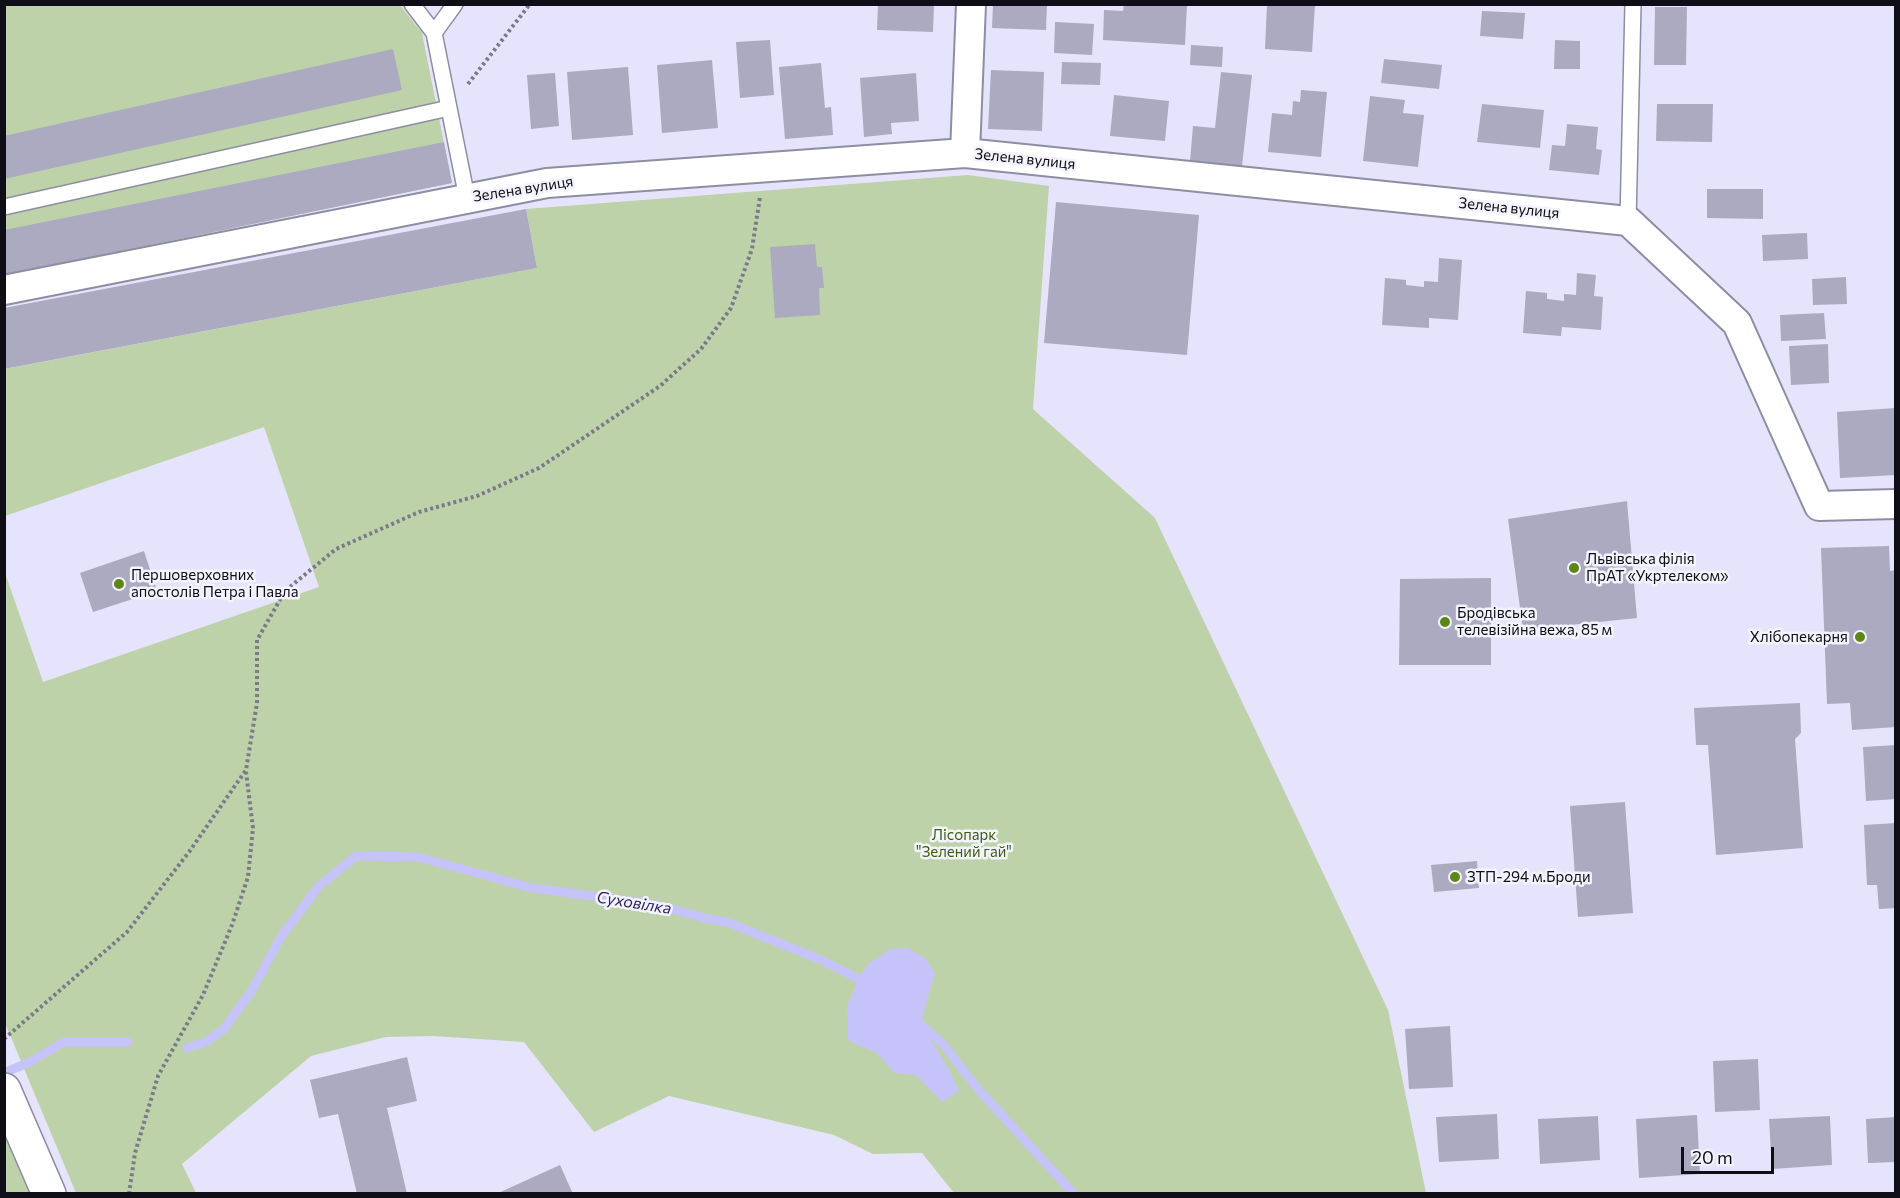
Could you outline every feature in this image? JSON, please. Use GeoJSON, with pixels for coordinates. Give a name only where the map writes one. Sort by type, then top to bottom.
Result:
{"type":"FeatureCollection","features":[{"type":"Feature","properties":{"kind":"main road"},"geometry":{"type":"LineString","coordinates":[[6,1094],[49,1194]]}},
{"type":"Feature","properties":{"kind":"street"},"geometry":{"type":"LineString","coordinates":[[965,153],[971,4]]}},
{"type":"Feature","properties":{"kind":"street","name":"Зелена вулиця"},"geometry":{"type":"LineString","coordinates":[[4,290],[547,183],[965,153],[1628,220]]}},
{"type":"Feature","properties":{"kind":"street"},"geometry":{"type":"LineString","coordinates":[[1628,220],[1737,323],[1819,506],[1896,504]]}},
{"type":"Feature","properties":{"kind":"lane"},"geometry":{"type":"LineString","coordinates":[[412,4],[435,33],[467,198]]}},
{"type":"Feature","properties":{"kind":"lane"},"geometry":{"type":"LineString","coordinates":[[435,33],[455,4]]}},
{"type":"Feature","properties":{"kind":"lane"},"geometry":{"type":"LineString","coordinates":[[1628,220],[1633,4]]}},
{"type":"Feature","properties":{"kind":"lane"},"geometry":{"type":"LineString","coordinates":[[4,207],[449,108]]}},
{"type":"Feature","properties":{"kind":"path"},"geometry":{"type":"LineString","coordinates":[[449,108],[530,4]]}},
{"type":"Feature","properties":{"kind":"path"},"geometry":{"type":"LineString","coordinates":[[129,1194],[135,1153],[158,1076],[203,995],[232,925],[248,877],[253,828],[246,770],[257,704],[257,640],[285,591],[336,549],[419,512],[477,496],[539,468],[660,386],[701,349],[731,308],[752,249],[765,167]]}},
{"type":"Feature","properties":{"kind":"path"},"geometry":{"type":"LineString","coordinates":[[4,1039],[126,932],[189,852],[246,770]]}},
{"type":"Feature","properties":{"kind":"green space"},"geometry":{"type":"Polygon","coordinates":[[[5,5],[400,5],[422,33],[452,183],[5,275],[5,5]]]}},
{"type":"Feature","properties":{"kind":"green space","name":"Лісопарк \"Зелений гай\""},"geometry":{"type":"Polygon","coordinates":[[[968,175],[1049,186],[1033,409],[1155,518],[1388,1010],[1426,1193],[954,1193],[922,1153],[873,1154],[834,1135],[669,1096],[594,1132],[524,1042],[433,1036],[386,1037],[311,1056],[182,1164],[196,1193],[76,1193],[5,1023],[4,570],[43,682],[319,587],[264,427],[5,516],[5,369],[537,268],[526,209],[968,175]]]}},
{"type":"Feature","properties":{"kind":"green space"},"geometry":{"type":"Polygon","coordinates":[[[5,1132],[31,1193],[5,1193],[5,1132]]]}},
{"type":"Feature","properties":{"kind":"water"},"geometry":{"type":"Polygon","coordinates":[[[908,948],[925,958],[935,973],[921,1023],[950,1071],[959,1091],[942,1102],[916,1075],[894,1073],[878,1054],[848,1040],[847,1006],[859,977],[868,964],[890,949],[908,948]]]}},
{"type":"Feature","properties":{"kind":"building"},"geometry":{"type":"Polygon","coordinates":[[[878,4],[934,4],[933,32],[877,30],[878,4]]]}},
{"type":"Feature","properties":{"kind":"building"},"geometry":{"type":"Polygon","coordinates":[[[993,4],[1047,4],[1046,30],[992,28],[993,4]]]}},
{"type":"Feature","properties":{"kind":"building"},"geometry":{"type":"Polygon","coordinates":[[[1124,4],[1187,4],[1185,45],[1103,40],[1104,10],[1123,11],[1124,4]]]}},
{"type":"Feature","properties":{"kind":"building"},"geometry":{"type":"Polygon","coordinates":[[[1267,4],[1315,4],[1312,52],[1265,49],[1267,4]]]}},
{"type":"Feature","properties":{"kind":"building"},"geometry":{"type":"Polygon","coordinates":[[[1655,7],[1687,7],[1686,65],[1654,65],[1655,7]]]}},
{"type":"Feature","properties":{"kind":"building"},"geometry":{"type":"Polygon","coordinates":[[[1482,11],[1525,13],[1523,39],[1480,36],[1482,11]]]}},
{"type":"Feature","properties":{"kind":"building"},"geometry":{"type":"Polygon","coordinates":[[[1055,22],[1094,24],[1092,55],[1054,53],[1055,22]]]}},
{"type":"Feature","properties":{"kind":"building"},"geometry":{"type":"Polygon","coordinates":[[[770,40],[774,95],[740,98],[736,42],[770,40]]]}},
{"type":"Feature","properties":{"kind":"building"},"geometry":{"type":"Polygon","coordinates":[[[1555,40],[1580,41],[1580,69],[1554,69],[1555,40]]]}},
{"type":"Feature","properties":{"kind":"building"},"geometry":{"type":"Polygon","coordinates":[[[1191,45],[1223,47],[1222,67],[1190,65],[1191,45]]]}},
{"type":"Feature","properties":{"kind":"building"},"geometry":{"type":"Polygon","coordinates":[[[393,49],[402,90],[4,179],[4,136],[393,49]]]}},
{"type":"Feature","properties":{"kind":"building"},"geometry":{"type":"Polygon","coordinates":[[[1384,59],[1442,65],[1439,89],[1381,83],[1384,59]]]}},
{"type":"Feature","properties":{"kind":"building"},"geometry":{"type":"Polygon","coordinates":[[[712,60],[718,128],[662,133],[657,65],[712,60]]]}},
{"type":"Feature","properties":{"kind":"building"},"geometry":{"type":"Polygon","coordinates":[[[1062,62],[1101,63],[1100,85],[1061,84],[1062,62]]]}},
{"type":"Feature","properties":{"kind":"building"},"geometry":{"type":"Polygon","coordinates":[[[821,63],[825,108],[831,107],[833,135],[785,139],[779,67],[821,63]]]}},
{"type":"Feature","properties":{"kind":"building"},"geometry":{"type":"Polygon","coordinates":[[[628,67],[633,135],[572,140],[567,72],[628,67]]]}},
{"type":"Feature","properties":{"kind":"building"},"geometry":{"type":"Polygon","coordinates":[[[991,70],[1044,72],[1042,131],[988,129],[991,70]]]}},
{"type":"Feature","properties":{"kind":"building"},"geometry":{"type":"Polygon","coordinates":[[[1221,72],[1252,75],[1242,166],[1190,161],[1193,126],[1215,128],[1221,72]]]}},
{"type":"Feature","properties":{"kind":"building"},"geometry":{"type":"Polygon","coordinates":[[[555,73],[559,126],[531,129],[527,75],[555,73]]]}},
{"type":"Feature","properties":{"kind":"building"},"geometry":{"type":"Polygon","coordinates":[[[916,73],[919,121],[891,123],[892,134],[864,137],[860,78],[916,73]]]}},
{"type":"Feature","properties":{"kind":"building"},"geometry":{"type":"Polygon","coordinates":[[[1301,90],[1327,92],[1321,157],[1268,152],[1272,113],[1292,115],[1293,101],[1300,102],[1301,90]]]}},
{"type":"Feature","properties":{"kind":"building"},"geometry":{"type":"Polygon","coordinates":[[[1114,95],[1169,101],[1165,141],[1110,136],[1114,95]]]}},
{"type":"Feature","properties":{"kind":"building"},"geometry":{"type":"Polygon","coordinates":[[[1370,96],[1405,100],[1403,113],[1424,115],[1418,167],[1363,161],[1370,96]]]}},
{"type":"Feature","properties":{"kind":"building"},"geometry":{"type":"Polygon","coordinates":[[[1482,104],[1544,110],[1540,148],[1477,142],[1482,104]]]}},
{"type":"Feature","properties":{"kind":"building"},"geometry":{"type":"Polygon","coordinates":[[[1657,104],[1713,104],[1712,142],[1656,141],[1657,104]]]}},
{"type":"Feature","properties":{"kind":"building"},"geometry":{"type":"Polygon","coordinates":[[[1567,124],[1598,127],[1596,149],[1602,150],[1599,175],[1549,170],[1552,145],[1565,146],[1567,124]]]}},
{"type":"Feature","properties":{"kind":"building"},"geometry":{"type":"Polygon","coordinates":[[[444,142],[452,183],[4,275],[4,230],[444,142]]]}},
{"type":"Feature","properties":{"kind":"building"},"geometry":{"type":"Polygon","coordinates":[[[1707,189],[1763,189],[1763,219],[1707,218],[1707,189]]]}},
{"type":"Feature","properties":{"kind":"building"},"geometry":{"type":"Polygon","coordinates":[[[1056,202],[1199,215],[1187,355],[1044,343],[1056,202]]]}},
{"type":"Feature","properties":{"kind":"building"},"geometry":{"type":"Polygon","coordinates":[[[526,209],[537,268],[4,369],[4,308],[526,209]]]}},
{"type":"Feature","properties":{"kind":"building"},"geometry":{"type":"Polygon","coordinates":[[[1807,233],[1808,259],[1763,261],[1762,235],[1807,233]]]}},
{"type":"Feature","properties":{"kind":"building"},"geometry":{"type":"Polygon","coordinates":[[[815,244],[817,267],[822,267],[824,288],[819,288],[820,315],[775,318],[770,247],[815,244]]]}},
{"type":"Feature","properties":{"kind":"building"},"geometry":{"type":"Polygon","coordinates":[[[1439,258],[1462,260],[1458,320],[1429,318],[1429,328],[1382,325],[1385,278],[1406,280],[1406,285],[1424,287],[1424,281],[1438,282],[1439,258]]]}},
{"type":"Feature","properties":{"kind":"building"},"geometry":{"type":"Polygon","coordinates":[[[1577,273],[1596,275],[1594,296],[1603,297],[1601,330],[1562,327],[1561,336],[1523,333],[1526,291],[1547,293],[1547,299],[1564,301],[1564,294],[1576,295],[1577,273]]]}},
{"type":"Feature","properties":{"kind":"building"},"geometry":{"type":"Polygon","coordinates":[[[1846,277],[1847,304],[1813,305],[1812,279],[1846,277]]]}},
{"type":"Feature","properties":{"kind":"building"},"geometry":{"type":"Polygon","coordinates":[[[1824,313],[1826,339],[1781,341],[1780,315],[1824,313]]]}},
{"type":"Feature","properties":{"kind":"building"},"geometry":{"type":"Polygon","coordinates":[[[1828,344],[1829,383],[1791,385],[1789,346],[1828,344]]]}},
{"type":"Feature","properties":{"kind":"building"},"geometry":{"type":"Polygon","coordinates":[[[1896,408],[1896,475],[1840,478],[1837,412],[1896,408]]]}},
{"type":"Feature","properties":{"kind":"building","name":"Львівська філія ПрАТ «Укртелеком»"},"geometry":{"type":"Polygon","coordinates":[[[1627,501],[1637,618],[1523,630],[1508,519],[1627,501]]]}},
{"type":"Feature","properties":{"kind":"building","name":"Хлібопекарня"},"geometry":{"type":"Polygon","coordinates":[[[1889,546],[1890,571],[1896,570],[1896,727],[1852,730],[1850,703],[1827,704],[1821,548],[1889,546]]]}},
{"type":"Feature","properties":{"kind":"building","name":"Першоверховних апостолів Петра і Павла"},"geometry":{"type":"Polygon","coordinates":[[[144,551],[157,591],[93,612],[80,573],[144,551]]]}},
{"type":"Feature","properties":{"kind":"building","name":"Бродівська телевізійна вежа, 85 м"},"geometry":{"type":"Polygon","coordinates":[[[1491,578],[1491,665],[1399,665],[1400,579],[1491,578]]]}},
{"type":"Feature","properties":{"kind":"building"},"geometry":{"type":"Polygon","coordinates":[[[1800,703],[1801,733],[1795,739],[1803,848],[1716,855],[1708,745],[1696,745],[1694,708],[1800,703]]]}},
{"type":"Feature","properties":{"kind":"building"},"geometry":{"type":"Polygon","coordinates":[[[1896,745],[1896,799],[1866,801],[1863,747],[1896,745]]]}},
{"type":"Feature","properties":{"kind":"building"},"geometry":{"type":"Polygon","coordinates":[[[1625,802],[1633,913],[1578,917],[1570,806],[1625,802]]]}},
{"type":"Feature","properties":{"kind":"building"},"geometry":{"type":"Polygon","coordinates":[[[1896,823],[1896,908],[1879,909],[1877,885],[1867,885],[1864,825],[1896,823]]]}},
{"type":"Feature","properties":{"kind":"building","name":"ЗТП-294 м.Броди"},"geometry":{"type":"Polygon","coordinates":[[[1477,861],[1479,888],[1434,892],[1431,865],[1477,861]]]}},
{"type":"Feature","properties":{"kind":"building"},"geometry":{"type":"Polygon","coordinates":[[[1450,1026],[1453,1087],[1409,1089],[1405,1029],[1450,1026]]]}},
{"type":"Feature","properties":{"kind":"building"},"geometry":{"type":"Polygon","coordinates":[[[407,1057],[417,1101],[387,1108],[407,1194],[357,1194],[338,1114],[319,1118],[310,1080],[407,1057]]]}},
{"type":"Feature","properties":{"kind":"building"},"geometry":{"type":"Polygon","coordinates":[[[1758,1059],[1760,1110],[1715,1112],[1713,1061],[1758,1059]]]}},
{"type":"Feature","properties":{"kind":"building"},"geometry":{"type":"Polygon","coordinates":[[[1497,1114],[1499,1159],[1439,1162],[1436,1117],[1497,1114]]]}},
{"type":"Feature","properties":{"kind":"building"},"geometry":{"type":"Polygon","coordinates":[[[1697,1115],[1700,1174],[1639,1178],[1636,1119],[1697,1115]]]}},
{"type":"Feature","properties":{"kind":"building"},"geometry":{"type":"Polygon","coordinates":[[[1598,1116],[1600,1160],[1540,1164],[1538,1119],[1598,1116]]]}},
{"type":"Feature","properties":{"kind":"building"},"geometry":{"type":"Polygon","coordinates":[[[1830,1116],[1832,1165],[1772,1169],[1769,1119],[1830,1116]]]}},
{"type":"Feature","properties":{"kind":"building"},"geometry":{"type":"Polygon","coordinates":[[[1896,1117],[1896,1162],[1868,1163],[1866,1119],[1896,1117]]]}},
{"type":"Feature","properties":{"kind":"building"},"geometry":{"type":"Polygon","coordinates":[[[560,1165],[573,1194],[496,1194],[560,1165]]]}},
{"type":"Feature","properties":{"kind":"waterway","name":"Суховілка"},"geometry":{"type":"LineString","coordinates":[[187,1048],[206,1042],[224,1029],[251,992],[281,937],[318,887],[356,856],[418,857],[532,888],[658,905],[727,922],[819,959],[869,984]]}},
{"type":"Feature","properties":{"kind":"waterway","name":"Суховілка"},"geometry":{"type":"LineString","coordinates":[[914,1018],[943,1044],[978,1089],[1074,1194]]}},
{"type":"Feature","properties":{"kind":"waterway","name":"Суховілка"},"geometry":{"type":"LineString","coordinates":[[4,1073],[32,1061],[64,1042],[128,1042]]}},
{"type":"Feature","properties":{"kind":"place","name":"Львівська філія ПрАТ «Укртелеком»"},"geometry":{"type":"Point","coordinates":[1574,568]}},
{"type":"Feature","properties":{"kind":"place","name":"Першоверховних апостолів Петра і Павла"},"geometry":{"type":"Point","coordinates":[119,584]}},
{"type":"Feature","properties":{"kind":"place","name":"Бродівська телевізійна вежа, 85 м"},"geometry":{"type":"Point","coordinates":[1445,622]}},
{"type":"Feature","properties":{"kind":"place","name":"Хлібопекарня"},"geometry":{"type":"Point","coordinates":[1860,637]}},
{"type":"Feature","properties":{"kind":"place","name":"ЗТП-294 м.Броди"},"geometry":{"type":"Point","coordinates":[1455,877]}}]}
